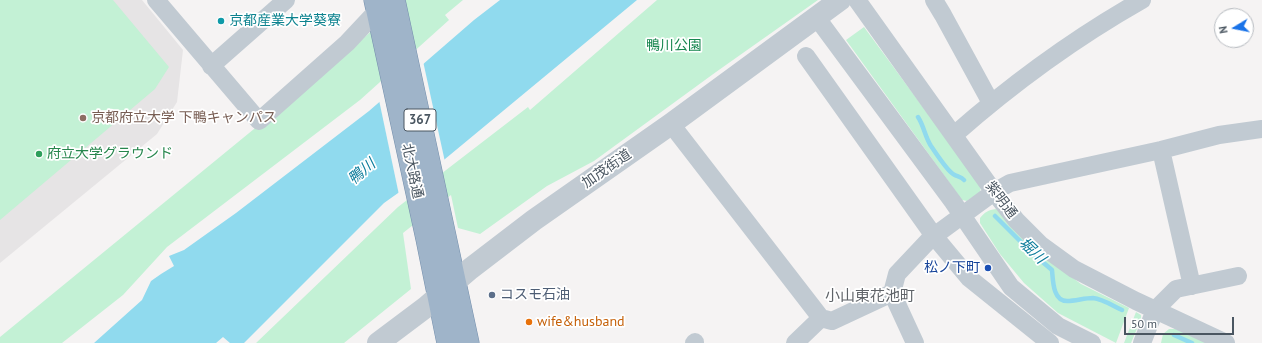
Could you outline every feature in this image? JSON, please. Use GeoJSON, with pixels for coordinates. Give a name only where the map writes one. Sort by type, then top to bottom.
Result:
{"type":"FeatureCollection","features":[{"type":"Feature","properties":{"kind":"highway","name":"北大路通"},"geometry":{"type":"LineString","coordinates":[[384,7],[447,288],[452,343]]}},
{"type":"Feature","properties":{"kind":"street"},"geometry":{"type":"LineString","coordinates":[[156,0],[259,121],[347,43],[384,7]]}},
{"type":"Feature","properties":{"kind":"street"},"geometry":{"type":"LineString","coordinates":[[211,66],[286,0]]}},
{"type":"Feature","properties":{"kind":"street","name":"加茂街道"},"geometry":{"type":"LineString","coordinates":[[378,343],[426,307],[447,288],[534,220],[672,124],[732,78],[840,0]]}},
{"type":"Feature","properties":{"kind":"street","name":"紫明通"},"geometry":{"type":"LineString","coordinates":[[857,0],[994,192],[1016,220],[1041,245],[1074,269],[1155,310],[1226,343]]}},
{"type":"Feature","properties":{"kind":"street"},"geometry":{"type":"LineString","coordinates":[[934,0],[991,103]]}},
{"type":"Feature","properties":{"kind":"street"},"geometry":{"type":"LineString","coordinates":[[954,135],[991,103],[1064,49],[1142,0]]}},
{"type":"Feature","properties":{"kind":"street"},"geometry":{"type":"LineString","coordinates":[[817,18],[962,216],[1011,287],[1058,326],[1092,343]]}},
{"type":"Feature","properties":{"kind":"street"},"geometry":{"type":"LineString","coordinates":[[806,56],[934,236],[969,278],[1050,343]]}},
{"type":"Feature","properties":{"kind":"street"},"geometry":{"type":"LineString","coordinates":[[672,124],[821,318],[832,321],[892,293]]}},
{"type":"Feature","properties":{"kind":"street"},"geometry":{"type":"LineString","coordinates":[[915,343],[892,293],[897,274],[906,263],[934,236],[994,192],[1010,183],[1161,150],[1219,135],[1262,129]]}},
{"type":"Feature","properties":{"kind":"street"},"geometry":{"type":"LineString","coordinates":[[1161,150],[1192,286]]}},
{"type":"Feature","properties":{"kind":"street"},"geometry":{"type":"LineString","coordinates":[[1142,343],[1155,310],[1176,289],[1238,276]]}},
{"type":"Feature","properties":{"kind":"street"},"geometry":{"type":"LineString","coordinates":[[795,343],[821,318]]}},
{"type":"Feature","properties":{"kind":"shaded area","name":"府立大学グラウンド"},"geometry":{"type":"Polygon","coordinates":[[[0,0],[142,0],[183,50],[177,102],[157,134],[0,263],[0,0]]]}},
{"type":"Feature","properties":{"kind":"green space","name":"府立大学グラウンド"},"geometry":{"type":"Polygon","coordinates":[[[0,0],[113,0],[169,67],[155,89],[0,220],[0,0]]]}},
{"type":"Feature","properties":{"kind":"green space"},"geometry":{"type":"Polygon","coordinates":[[[406,0],[463,0],[445,15],[449,20],[360,100],[167,247],[123,295],[62,343],[0,343],[0,337],[348,52],[406,0]]]}},
{"type":"Feature","properties":{"kind":"green space","name":"鴨川公園"},"geometry":{"type":"Polygon","coordinates":[[[657,0],[818,0],[594,161],[547,186],[480,234],[458,228],[451,195],[403,233],[411,289],[344,343],[256,343],[398,207],[528,107],[530,110],[657,0]]]}},
{"type":"Feature","properties":{"kind":"green space"},"geometry":{"type":"Polygon","coordinates":[[[864,27],[981,186],[980,192],[967,201],[962,200],[846,40],[864,27]]]}},
{"type":"Feature","properties":{"kind":"green space"},"geometry":{"type":"Polygon","coordinates":[[[996,209],[1034,249],[1081,284],[1129,308],[1116,343],[1058,313],[1024,283],[1000,254],[980,223],[980,218],[983,214],[996,209]]]}},
{"type":"Feature","properties":{"kind":"green space"},"geometry":{"type":"Polygon","coordinates":[[[1136,312],[1141,315],[1141,319],[1131,343],[1124,343],[1136,312]]]}},
{"type":"Feature","properties":{"kind":"green space"},"geometry":{"type":"Polygon","coordinates":[[[1169,329],[1176,329],[1206,343],[1161,343],[1163,334],[1169,329]]]}},
{"type":"Feature","properties":{"kind":"water","name":"鴨川"},"geometry":{"type":"Polygon","coordinates":[[[500,0],[637,0],[439,164],[384,203],[244,343],[230,343],[223,337],[216,343],[94,343],[142,300],[151,281],[174,266],[169,256],[184,250],[236,213],[369,111],[474,20],[500,0]]]}},
{"type":"Feature","properties":{"kind":"pier"},"geometry":{"type":"Polygon","coordinates":[[[423,61],[445,162],[399,195],[379,100],[423,61]]]}},
{"type":"Feature","properties":{"kind":"waterway","name":"堀川"},"geometry":{"type":"LineString","coordinates":[[918,117],[929,143],[941,161],[953,174],[964,180]]}},
{"type":"Feature","properties":{"kind":"waterway","name":"堀川"},"geometry":{"type":"LineString","coordinates":[[995,216],[1032,253],[1052,270],[1055,290],[1059,298],[1067,301],[1093,298],[1104,301],[1122,310]]}},
{"type":"Feature","properties":{"kind":"waterway","name":"堀川"},"geometry":{"type":"LineString","coordinates":[[1174,335],[1192,343]]}},
{"type":"Feature","properties":{"kind":"place","name":"京都産業大学葵寮"},"geometry":{"type":"Point","coordinates":[221,21]}},
{"type":"Feature","properties":{"kind":"place","name":"京都府立大学 下鴨キャンパス"},"geometry":{"type":"Point","coordinates":[83,118]}},
{"type":"Feature","properties":{"kind":"place","name":"府立大学グラウンド"},"geometry":{"type":"Point","coordinates":[39,154]}},
{"type":"Feature","properties":{"kind":"place","name":"松ノ下町"},"geometry":{"type":"Point","coordinates":[988,268]}},
{"type":"Feature","properties":{"kind":"place","name":"コスモ石油"},"geometry":{"type":"Point","coordinates":[492,295]}},
{"type":"Feature","properties":{"kind":"place","name":"wife&husband"},"geometry":{"type":"Point","coordinates":[529,322]}},
{"type":"Feature","properties":{"kind":"district","name":"小山東花池町"},"geometry":{"type":"Point","coordinates":[870,297]}}]}
